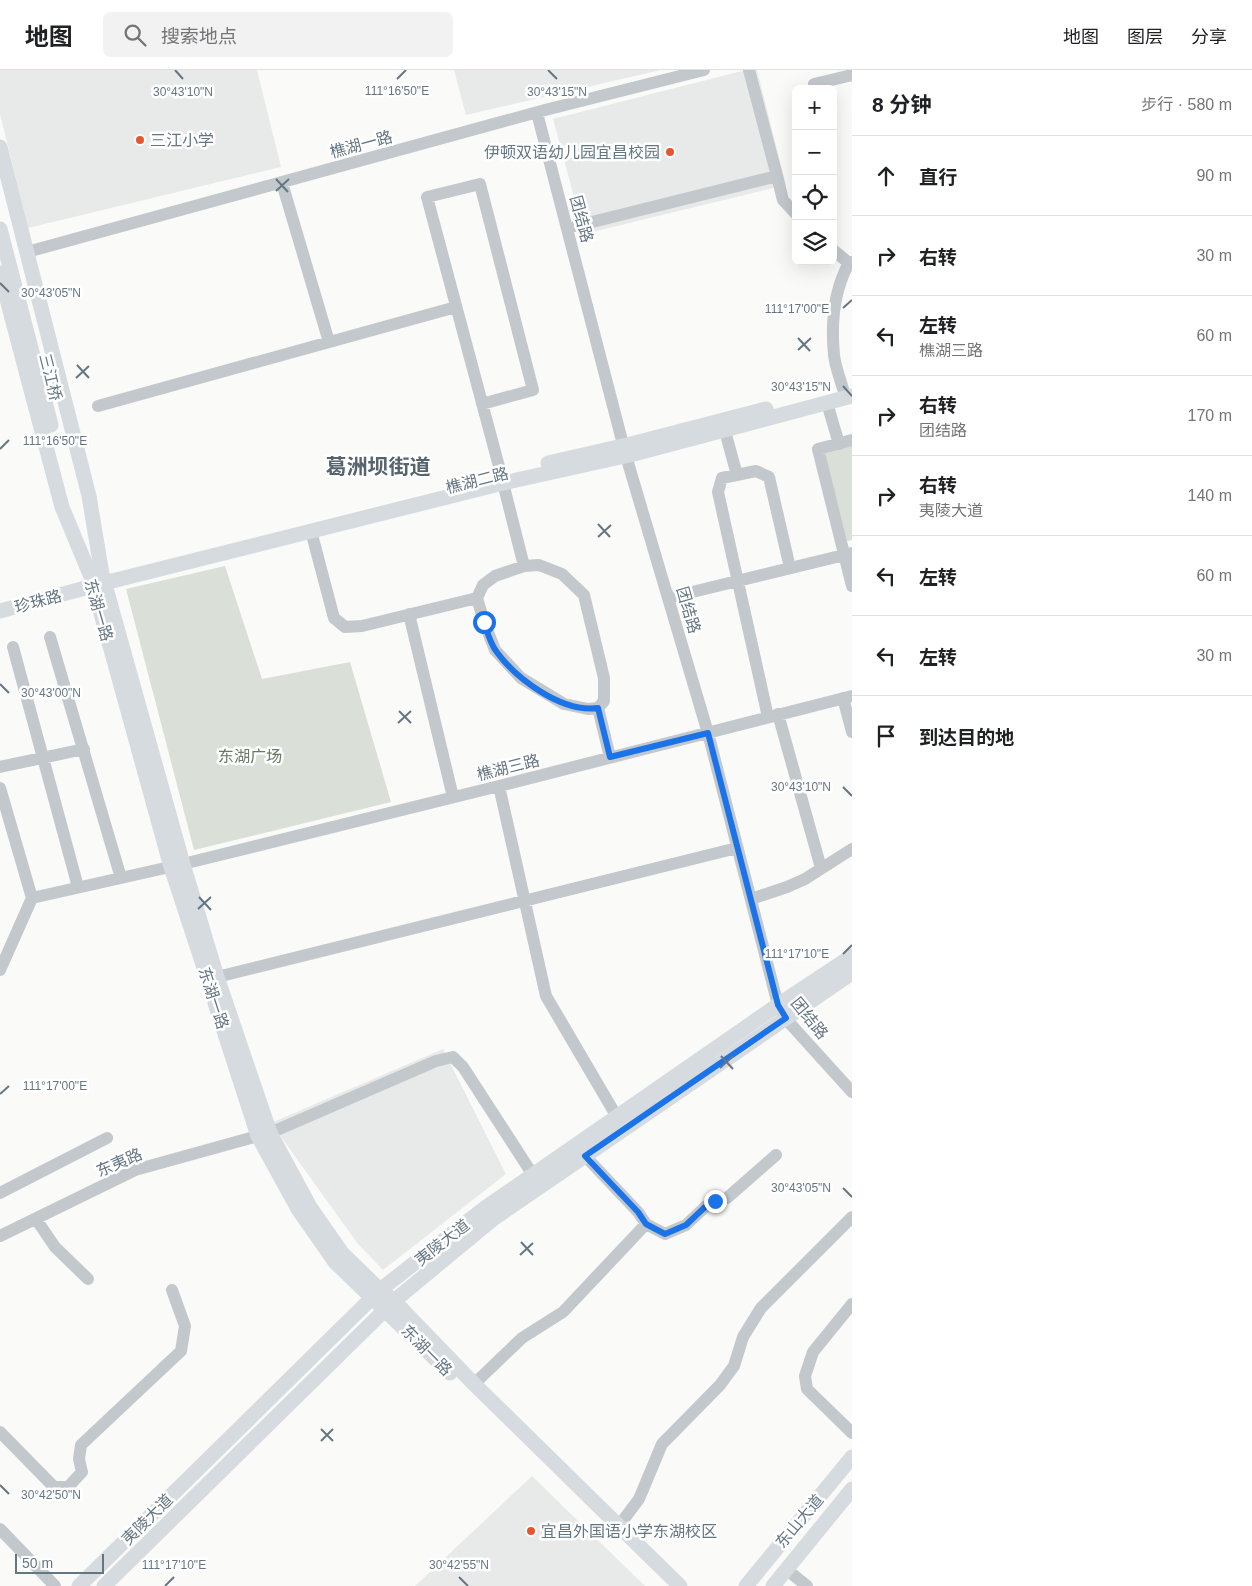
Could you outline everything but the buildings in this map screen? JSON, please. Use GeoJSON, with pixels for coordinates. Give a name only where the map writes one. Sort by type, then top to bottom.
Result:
{"type":"FeatureCollection","features":[{"type":"Feature","properties":{"kind":"main road"},"geometry":{"type":"LineString","coordinates":[[0,148],[89,496],[97,580],[177,865],[217,977],[264,1134],[342,1252],[377,1294],[474,1384],[680,1586]]}},
{"type":"Feature","properties":{"kind":"main road","name":"三江桥"},"geometry":{"type":"LineString","coordinates":[[0,180],[97,580]]}},
{"type":"Feature","properties":{"kind":"main road","name":"三江桥"},"geometry":{"type":"LineString","coordinates":[[0,228],[97,580]]}},
{"type":"Feature","properties":{"kind":"main road","name":"东湖一路"},"geometry":{"type":"LineString","coordinates":[[0,273],[62,506],[97,580]]}},
{"type":"Feature","properties":{"kind":"main road","name":"樵湖二路"},"geometry":{"type":"LineString","coordinates":[[629,450],[849,391]]}},
{"type":"Feature","properties":{"kind":"main road","name":"樵湖二路"},"geometry":{"type":"LineString","coordinates":[[97,580],[502,479],[629,450],[725,431],[827,403],[849,391]]}},
{"type":"Feature","properties":{"kind":"main road","name":"樵湖二路"},"geometry":{"type":"LineString","coordinates":[[97,580],[311,531],[502,479]]}},
{"type":"Feature","properties":{"kind":"main road","name":"珍珠路"},"geometry":{"type":"LineString","coordinates":[[0,600],[97,580]]}},
{"type":"Feature","properties":{"kind":"main road","name":"珍珠路"},"geometry":{"type":"LineString","coordinates":[[0,611],[97,580]]}},
{"type":"Feature","properties":{"kind":"main road","name":"东湖一路"},"geometry":{"type":"LineString","coordinates":[[177,865],[264,1134]]}},
{"type":"Feature","properties":{"kind":"main road","name":"夷陵大道"},"geometry":{"type":"LineString","coordinates":[[104,1586],[390,1305],[493,1219],[585,1156],[785,1009],[852,956]]}},
{"type":"Feature","properties":{"kind":"main road","name":"夷陵大道"},"geometry":{"type":"LineString","coordinates":[[79,1586],[377,1294],[485,1208],[617,1117],[785,1009],[852,973]]}},
{"type":"Feature","properties":{"kind":"main road","name":"东湖一路"},"geometry":{"type":"LineString","coordinates":[[390,1305],[667,1586]]}},
{"type":"Feature","properties":{"kind":"main road","name":"东山大道"},"geometry":{"type":"LineString","coordinates":[[746,1586],[852,1457]]}},
{"type":"Feature","properties":{"kind":"main road","name":"东山大道"},"geometry":{"type":"LineString","coordinates":[[773,1586],[852,1489]]}},
{"type":"Feature","properties":{"kind":"street","name":"樵湖一路"},"geometry":{"type":"LineString","coordinates":[[27,252],[541,111],[704,70]]}},
{"type":"Feature","properties":{"kind":"street"},"geometry":{"type":"LineString","coordinates":[[749,70],[783,200],[792,210]]}},
{"type":"Feature","properties":{"kind":"street"},"geometry":{"type":"LineString","coordinates":[[814,84],[852,76]]}},
{"type":"Feature","properties":{"kind":"street","name":"团结路"},"geometry":{"type":"LineString","coordinates":[[541,111],[576,226],[629,450],[676,596],[757,897],[785,1009],[852,1081]]}},
{"type":"Feature","properties":{"kind":"street","name":"团结路"},"geometry":{"type":"LineString","coordinates":[[541,111],[629,450],[712,732],[737,848],[785,1009],[852,1092]]}},
{"type":"Feature","properties":{"kind":"street"},"geometry":{"type":"LineString","coordinates":[[576,226],[777,176]]}},
{"type":"Feature","properties":{"kind":"street"},"geometry":{"type":"LineString","coordinates":[[282,183],[329,342]]}},
{"type":"Feature","properties":{"kind":"street"},"geometry":{"type":"LineString","coordinates":[[482,404],[533,390],[480,184],[427,197],[524,566]]}},
{"type":"Feature","properties":{"kind":"street"},"geometry":{"type":"LineString","coordinates":[[837,253],[851,263],[844,273],[834,312],[834,356],[849,391]]}},
{"type":"Feature","properties":{"kind":"street"},"geometry":{"type":"LineString","coordinates":[[98,406],[456,307]]}},
{"type":"Feature","properties":{"kind":"street"},"geometry":{"type":"LineString","coordinates":[[827,403],[839,444]]}},
{"type":"Feature","properties":{"kind":"street"},"geometry":{"type":"LineString","coordinates":[[725,431],[737,475]]}},
{"type":"Feature","properties":{"kind":"street"},"geometry":{"type":"LineString","coordinates":[[852,440],[818,449],[848,554],[852,586]]}},
{"type":"Feature","properties":{"kind":"street"},"geometry":{"type":"LineString","coordinates":[[790,568],[769,478],[756,471],[722,478],[718,492],[737,581],[773,716],[821,868]]}},
{"type":"Feature","properties":{"kind":"street"},"geometry":{"type":"LineString","coordinates":[[311,531],[334,618],[345,627],[362,626],[477,598]]}},
{"type":"Feature","properties":{"kind":"street"},"geometry":{"type":"LineString","coordinates":[[676,596],[848,554]]}},
{"type":"Feature","properties":{"kind":"street"},"geometry":{"type":"LineString","coordinates":[[524,566],[539,566],[562,574],[584,595],[604,678],[604,701],[598,708],[588,709],[564,704],[521,678],[495,650],[477,598],[483,585],[495,576],[524,566]]}},
{"type":"Feature","properties":{"kind":"street"},"geometry":{"type":"LineString","coordinates":[[409,614],[453,797]]}},
{"type":"Feature","properties":{"kind":"street"},"geometry":{"type":"LineString","coordinates":[[50,637],[121,878]]}},
{"type":"Feature","properties":{"kind":"street"},"geometry":{"type":"LineString","coordinates":[[14,647],[78,887]]}},
{"type":"Feature","properties":{"kind":"street"},"geometry":{"type":"LineString","coordinates":[[848,697],[852,732]]}},
{"type":"Feature","properties":{"kind":"street","name":"樵湖三路"},"geometry":{"type":"LineString","coordinates":[[32,898],[177,865],[499,786],[848,697]]}},
{"type":"Feature","properties":{"kind":"street"},"geometry":{"type":"LineString","coordinates":[[598,708],[610,757]]}},
{"type":"Feature","properties":{"kind":"street"},"geometry":{"type":"LineString","coordinates":[[0,767],[84,749]]}},
{"type":"Feature","properties":{"kind":"street"},"geometry":{"type":"LineString","coordinates":[[499,786],[546,996],[617,1117]]}},
{"type":"Feature","properties":{"kind":"street"},"geometry":{"type":"LineString","coordinates":[[0,788],[32,898],[0,970]]}},
{"type":"Feature","properties":{"kind":"street"},"geometry":{"type":"LineString","coordinates":[[217,977],[737,848]]}},
{"type":"Feature","properties":{"kind":"street"},"geometry":{"type":"LineString","coordinates":[[757,897],[805,879],[852,849]]}},
{"type":"Feature","properties":{"kind":"street","name":"东夷路"},"geometry":{"type":"LineString","coordinates":[[0,1236],[135,1170],[264,1134],[410,1071],[436,1061],[453,1058],[463,1067],[533,1175]]}},
{"type":"Feature","properties":{"kind":"street"},"geometry":{"type":"LineString","coordinates":[[0,1194],[107,1138]]}},
{"type":"Feature","properties":{"kind":"street"},"geometry":{"type":"LineString","coordinates":[[585,1156],[638,1212],[646,1224],[665,1234],[686,1225],[705,1207],[715,1201],[726,1198],[776,1155]]}},
{"type":"Feature","properties":{"kind":"street"},"geometry":{"type":"LineString","coordinates":[[618,1527],[638,1499],[662,1444],[725,1378],[734,1366],[742,1337],[762,1308],[852,1217]]}},
{"type":"Feature","properties":{"kind":"street"},"geometry":{"type":"LineString","coordinates":[[36,1219],[55,1247],[88,1279]]}},
{"type":"Feature","properties":{"kind":"street"},"geometry":{"type":"LineString","coordinates":[[474,1384],[522,1338],[563,1312],[646,1224]]}},
{"type":"Feature","properties":{"kind":"street"},"geometry":{"type":"LineString","coordinates":[[0,1432],[54,1487],[68,1487],[82,1472],[79,1459],[81,1445],[181,1352],[185,1326],[172,1290]]}},
{"type":"Feature","properties":{"kind":"street"},"geometry":{"type":"LineString","coordinates":[[852,1304],[813,1352],[804,1376],[807,1389],[852,1433]]}},
{"type":"Feature","properties":{"kind":"street"},"geometry":{"type":"LineString","coordinates":[[0,1529],[55,1586]]}},
{"type":"Feature","properties":{"kind":"street"},"geometry":{"type":"LineString","coordinates":[[786,1569],[807,1586]]}},
{"type":"Feature","properties":{"kind":"shaded area","name":"三江小学"},"geometry":{"type":"Polygon","coordinates":[[[0,70],[257,70],[281,167],[28,228],[0,114],[0,70]]]}},
{"type":"Feature","properties":{"kind":"shaded area"},"geometry":{"type":"Polygon","coordinates":[[[454,70],[661,70],[466,115],[454,70]]]}},
{"type":"Feature","properties":{"kind":"shaded area","name":"伊顿双语幼儿园宜昌校园"},"geometry":{"type":"Polygon","coordinates":[[[746,70],[757,70],[786,185],[584,234],[553,119],[746,70]]]}},
{"type":"Feature","properties":{"kind":"shaded area"},"geometry":{"type":"Polygon","coordinates":[[[443,1049],[506,1174],[383,1270],[358,1244],[271,1123],[443,1049]]]}},
{"type":"Feature","properties":{"kind":"shaded area","name":"宜昌外国语小学东湖校区"},"geometry":{"type":"Polygon","coordinates":[[[532,1476],[645,1586],[415,1586],[532,1476]]]}},
{"type":"Feature","properties":{"kind":"green space"},"geometry":{"type":"Polygon","coordinates":[[[852,444],[852,540],[847,541],[824,452],[852,444]]]}},
{"type":"Feature","properties":{"kind":"green space","name":"东湖广场"},"geometry":{"type":"Polygon","coordinates":[[[225,566],[262,679],[350,662],[391,802],[194,850],[126,589],[225,566]]]}},
{"type":"Feature","properties":{"kind":"place","name":"三江小学"},"geometry":{"type":"Point","coordinates":[140,140]}},
{"type":"Feature","properties":{"kind":"place","name":"伊顿双语幼儿园宜昌校园"},"geometry":{"type":"Point","coordinates":[670,152]}},
{"type":"Feature","properties":{"kind":"place","name":"宜昌外国语小学东湖校区"},"geometry":{"type":"Point","coordinates":[531,1531]}},
{"type":"Feature","properties":{"kind":"district","name":"葛洲坝街道"},"geometry":{"type":"Point","coordinates":[378,467]}},
{"type":"Feature","properties":{"kind":"route"},"geometry":{"type":"LineString","coordinates":[[484,622],[495,650],[521,678],[564,704],[588,709],[598,708],[610,757],[708,733],[749,900],[778,1005],[786,1018],[585,1156],[638,1212],[646,1224],[665,1234],[686,1225],[705,1207],[715,1201]]}}]}
